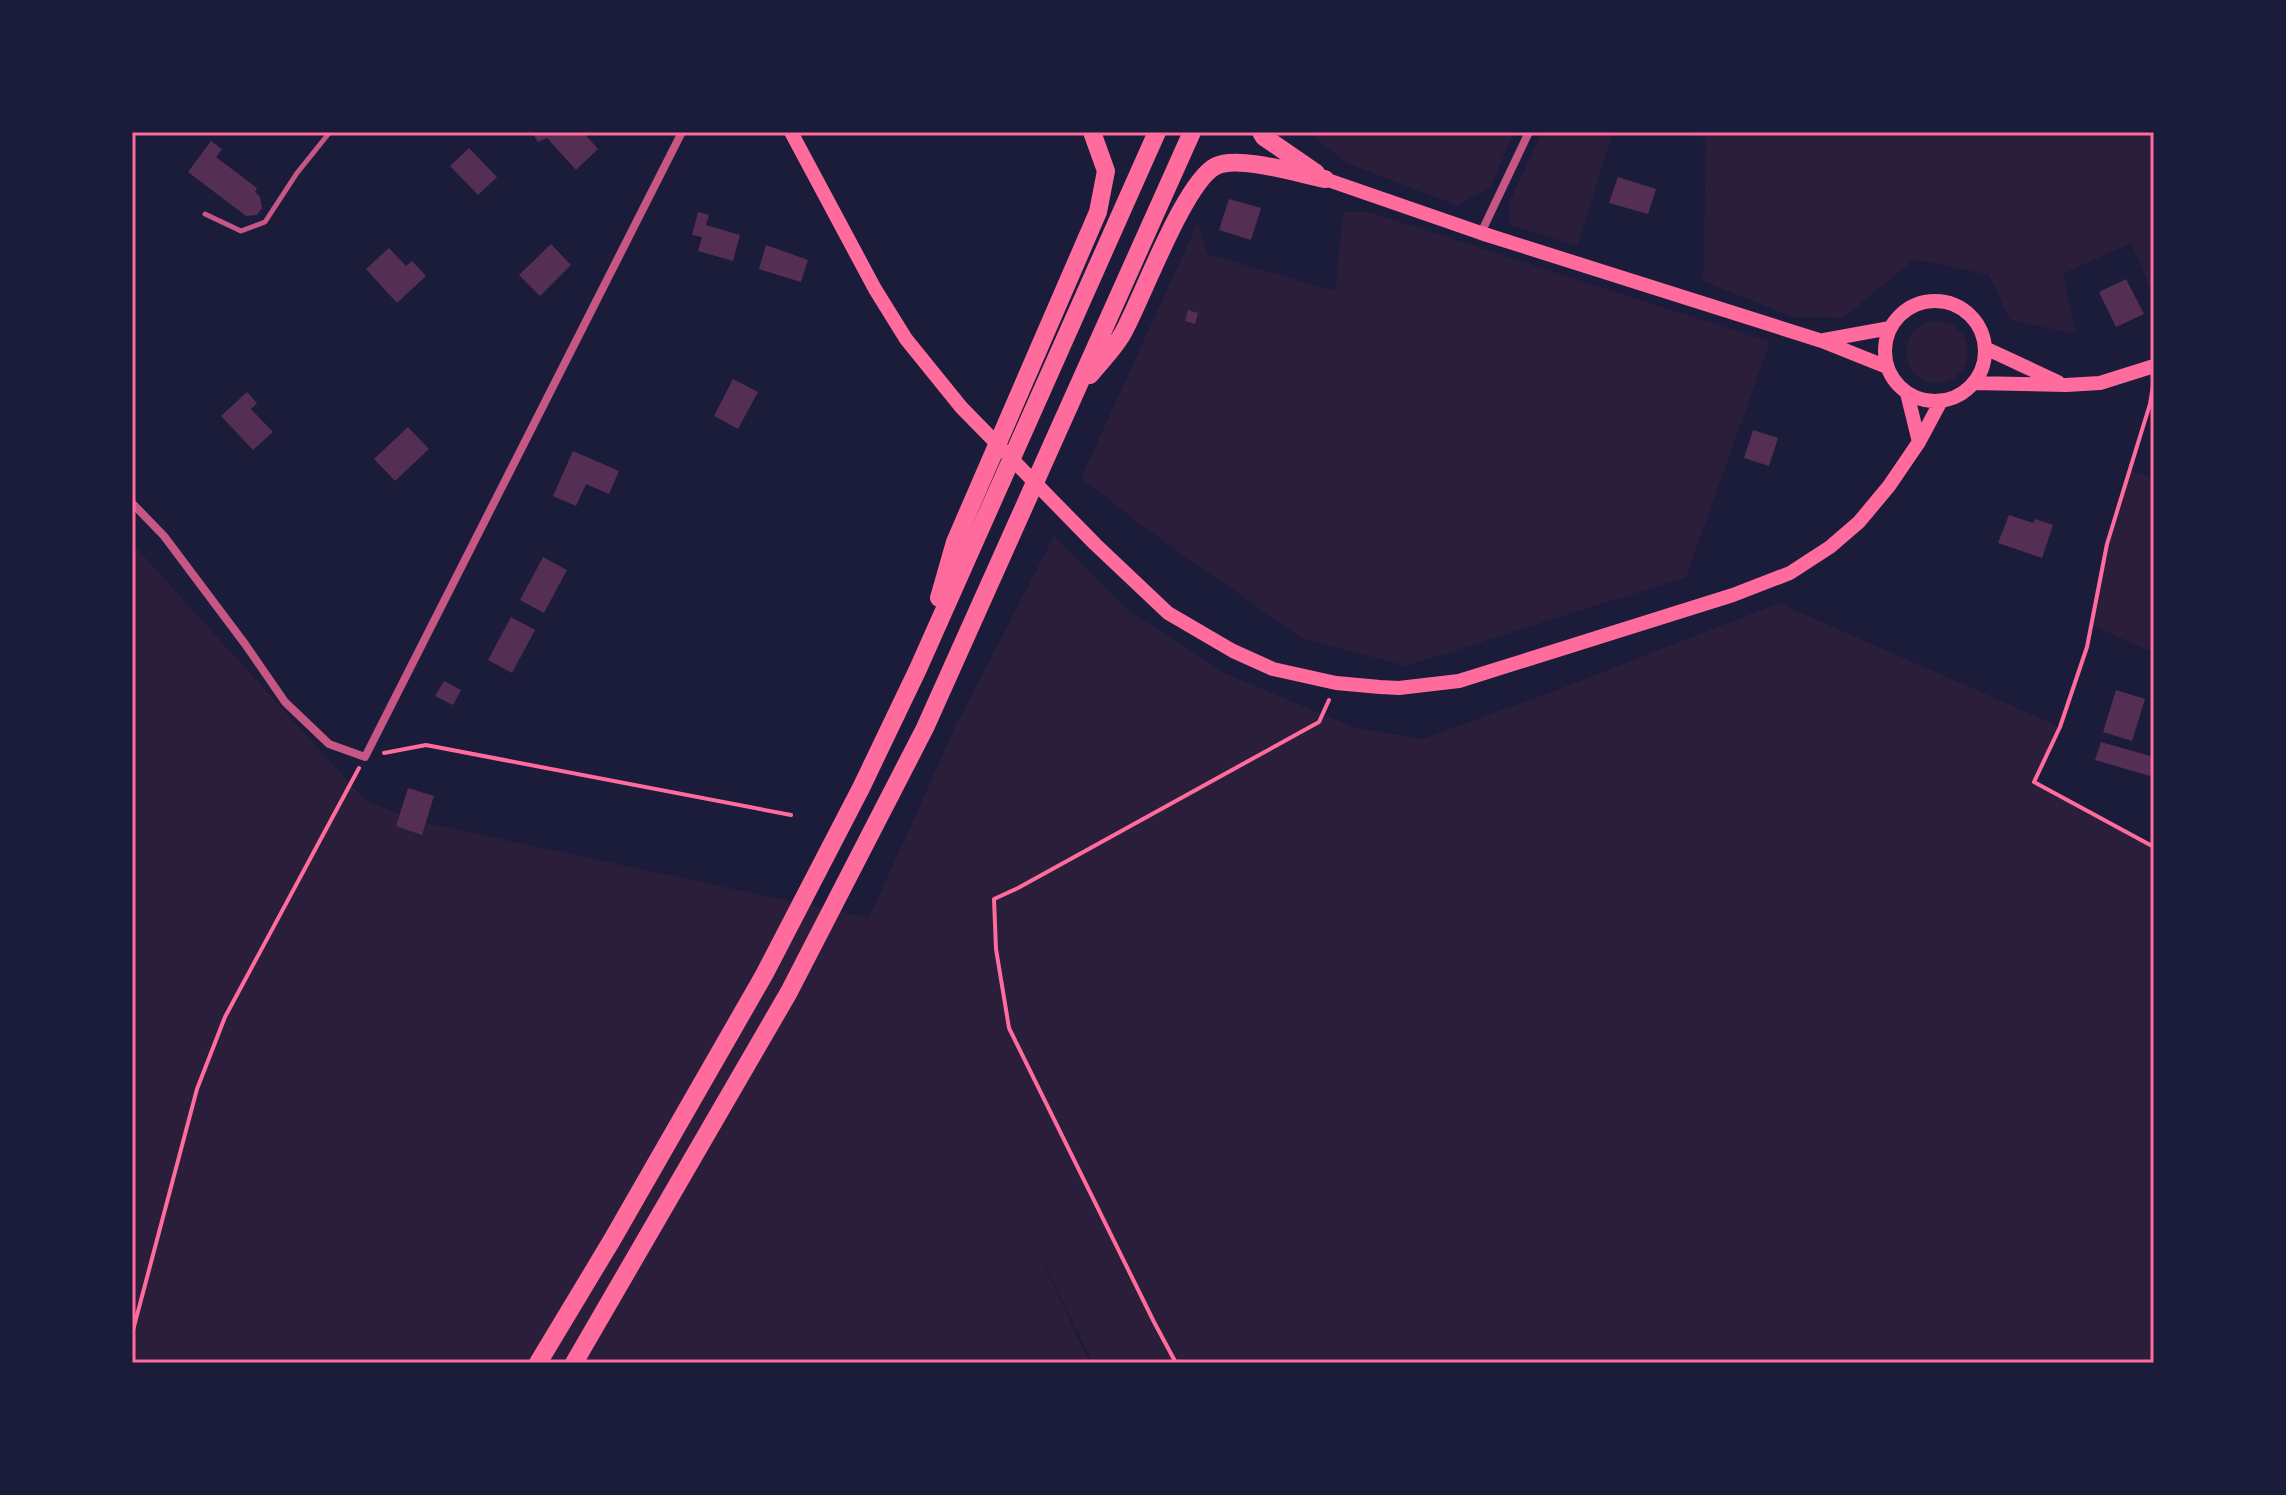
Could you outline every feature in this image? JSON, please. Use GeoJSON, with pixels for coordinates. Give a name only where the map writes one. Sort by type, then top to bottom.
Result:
{"type":"FeatureCollection","features":[{"type":"Feature","properties":{"kind":"highway"},"geometry":{"type":"LineString","coordinates":[[918,669],[955,542],[1098,212],[1106,171],[1092,132]]}},
{"type":"Feature","properties":{"kind":"highway"},"geometry":{"type":"LineString","coordinates":[[538,1363],[764,975],[861,788],[918,669],[1157,132]]}},
{"type":"Feature","properties":{"kind":"highway"},"geometry":{"type":"LineString","coordinates":[[574,1363],[789,992],[925,728],[1192,132]]}},
{"type":"Feature","properties":{"kind":"highway"},"geometry":{"type":"LineString","coordinates":[[1261,132],[1325,179]]}},
{"type":"Feature","properties":{"kind":"highway"},"geometry":{"type":"LineString","coordinates":[[1073,397],[1123,334],[1185,203],[1200,179],[1217,165],[1244,162],[1325,179]]}},
{"type":"Feature","properties":{"kind":"main road"},"geometry":{"type":"LineString","coordinates":[[791,132],[875,289],[906,339],[961,407],[1095,544],[1168,613],[1233,651],[1273,669],[1336,683],[1399,688],[1459,681],[1733,595],[1790,573],[1830,547],[1859,522],[1919,442],[1941,401]]}},
{"type":"Feature","properties":{"kind":"main road"},"geometry":{"type":"LineString","coordinates":[[1325,179],[1481,233],[1822,341],[1887,367]]}},
{"type":"Feature","properties":{"kind":"main road"},"geometry":{"type":"LineString","coordinates":[[1935,301],[1963,309],[1982,331],[1985,348],[1983,369],[1974,383],[1961,394],[1941,401],[1923,400],[1907,393],[1894,381],[1887,367],[1885,349],[1890,328],[1900,314],[1918,304],[1935,301]]}},
{"type":"Feature","properties":{"kind":"main road"},"geometry":{"type":"LineString","coordinates":[[1822,341],[1890,328]]}},
{"type":"Feature","properties":{"kind":"main road"},"geometry":{"type":"LineString","coordinates":[[1985,348],[2066,385]]}},
{"type":"Feature","properties":{"kind":"main road"},"geometry":{"type":"LineString","coordinates":[[1974,383],[2100,383],[2154,366]]}},
{"type":"Feature","properties":{"kind":"main road"},"geometry":{"type":"LineString","coordinates":[[1907,393],[1919,442]]}},
{"type":"Feature","properties":{"kind":"street"},"geometry":{"type":"LineString","coordinates":[[132,503],[164,536],[285,702],[329,744],[365,757],[682,132]]}},
{"type":"Feature","properties":{"kind":"street"},"geometry":{"type":"LineString","coordinates":[[1481,233],[1529,132]]}},
{"type":"Feature","properties":{"kind":"lane"},"geometry":{"type":"LineString","coordinates":[[205,214],[241,231],[265,222],[297,173],[330,132]]}},
{"type":"Feature","properties":{"kind":"path"},"geometry":{"type":"LineString","coordinates":[[2154,375],[2150,404],[2107,544],[2087,647],[2060,727],[2034,782],[2154,847]]}},
{"type":"Feature","properties":{"kind":"path"},"geometry":{"type":"LineString","coordinates":[[1176,1363],[1009,1028],[996,949],[994,899],[1319,722],[1336,683]]}},
{"type":"Feature","properties":{"kind":"path"},"geometry":{"type":"LineString","coordinates":[[132,1334],[197,1089],[225,1017],[365,757],[426,745],[791,815]]}},
{"type":"Feature","properties":{"kind":"shaded area"},"geometry":{"type":"Polygon","coordinates":[[[1307,132],[1514,132],[1491,186],[1458,206],[1347,163],[1307,132]]]}},
{"type":"Feature","properties":{"kind":"shaded area"},"geometry":{"type":"Polygon","coordinates":[[[1542,132],[1613,132],[1577,246],[1510,225],[1510,201],[1542,132]]]}},
{"type":"Feature","properties":{"kind":"shaded area"},"geometry":{"type":"Polygon","coordinates":[[[1675,132],[2154,132],[2154,297],[2131,243],[2063,274],[2076,334],[2010,320],[1989,275],[1914,259],[1844,318],[1793,317],[1703,281],[1706,138],[1675,132]]]}},
{"type":"Feature","properties":{"kind":"shaded area"},"geometry":{"type":"Polygon","coordinates":[[[1343,212],[1369,212],[1770,342],[1686,577],[1406,666],[1303,639],[1149,531],[1081,478],[1198,222],[1207,254],[1335,291],[1343,212]]]}},
{"type":"Feature","properties":{"kind":"shaded area"},"geometry":{"type":"Polygon","coordinates":[[[1931,321],[1943,321],[1959,330],[1966,340],[1966,364],[1959,374],[1943,383],[1931,383],[1911,369],[1906,358],[1906,346],[1920,326],[1931,321]]]}},
{"type":"Feature","properties":{"kind":"shaded area"},"geometry":{"type":"Polygon","coordinates":[[[2128,470],[2154,478],[2154,653],[2091,625],[2107,544],[2128,470]]]}},
{"type":"Feature","properties":{"kind":"shaded area"},"geometry":{"type":"Polygon","coordinates":[[[1054,536],[1129,611],[1222,672],[1353,727],[1422,739],[1779,603],[2060,727],[2035,782],[2154,848],[2154,1363],[1093,1363],[1033,1241],[1090,1363],[132,1363],[132,543],[365,800],[417,821],[869,918],[956,725],[1054,536]]]}},
{"type":"Feature","properties":{"kind":"building"},"geometry":{"type":"Polygon","coordinates":[[[532,132],[583,132],[598,149],[576,170],[547,138],[538,142],[532,132]]]}},
{"type":"Feature","properties":{"kind":"building"},"geometry":{"type":"Polygon","coordinates":[[[211,141],[222,149],[216,157],[257,188],[255,192],[260,197],[262,208],[257,215],[246,216],[188,172],[211,141]]]}},
{"type":"Feature","properties":{"kind":"building"},"geometry":{"type":"Polygon","coordinates":[[[469,148],[497,177],[478,195],[450,166],[469,148]]]}},
{"type":"Feature","properties":{"kind":"building"},"geometry":{"type":"Polygon","coordinates":[[[1618,177],[1656,189],[1648,214],[1609,203],[1618,177]]]}},
{"type":"Feature","properties":{"kind":"building"},"geometry":{"type":"Polygon","coordinates":[[[1229,199],[1261,208],[1251,240],[1219,230],[1229,199]]]}},
{"type":"Feature","properties":{"kind":"building"},"geometry":{"type":"Polygon","coordinates":[[[698,212],[709,215],[706,225],[740,235],[733,261],[698,251],[702,237],[692,235],[698,212]]]}},
{"type":"Feature","properties":{"kind":"building"},"geometry":{"type":"Polygon","coordinates":[[[551,244],[571,265],[540,296],[519,275],[551,244]]]}},
{"type":"Feature","properties":{"kind":"building"},"geometry":{"type":"Polygon","coordinates":[[[766,245],[808,260],[801,282],[759,269],[766,245]]]}},
{"type":"Feature","properties":{"kind":"building"},"geometry":{"type":"Polygon","coordinates":[[[389,248],[406,266],[412,261],[426,276],[397,303],[366,269],[389,248]]]}},
{"type":"Feature","properties":{"kind":"building"},"geometry":{"type":"Polygon","coordinates":[[[2126,279],[2144,314],[2116,327],[2099,292],[2126,279]]]}},
{"type":"Feature","properties":{"kind":"building"},"geometry":{"type":"Polygon","coordinates":[[[1188,310],[1198,313],[1195,324],[1185,321],[1188,310]]]}},
{"type":"Feature","properties":{"kind":"building"},"geometry":{"type":"Polygon","coordinates":[[[733,379],[758,392],[738,429],[714,416],[733,379]]]}},
{"type":"Feature","properties":{"kind":"building"},"geometry":{"type":"Polygon","coordinates":[[[247,392],[257,403],[251,409],[273,432],[253,450],[221,416],[247,392]]]}},
{"type":"Feature","properties":{"kind":"building"},"geometry":{"type":"Polygon","coordinates":[[[408,427],[429,449],[395,481],[374,459],[408,427]]]}},
{"type":"Feature","properties":{"kind":"building"},"geometry":{"type":"Polygon","coordinates":[[[1753,430],[1778,438],[1769,466],[1744,458],[1753,430]]]}},
{"type":"Feature","properties":{"kind":"building"},"geometry":{"type":"Polygon","coordinates":[[[573,451],[619,471],[609,494],[586,484],[576,506],[553,496],[573,451]]]}},
{"type":"Feature","properties":{"kind":"building"},"geometry":{"type":"Polygon","coordinates":[[[2009,515],[2033,523],[2035,519],[2053,525],[2042,558],[1998,543],[2009,515]]]}},
{"type":"Feature","properties":{"kind":"building"},"geometry":{"type":"Polygon","coordinates":[[[543,557],[567,570],[544,613],[520,600],[543,557]]]}},
{"type":"Feature","properties":{"kind":"building"},"geometry":{"type":"Polygon","coordinates":[[[511,617],[535,630],[512,673],[488,660],[511,617]]]}},
{"type":"Feature","properties":{"kind":"building"},"geometry":{"type":"Polygon","coordinates":[[[444,681],[461,690],[453,705],[435,696],[444,681]]]}},
{"type":"Feature","properties":{"kind":"building"},"geometry":{"type":"Polygon","coordinates":[[[2116,690],[2145,699],[2132,741],[2103,732],[2116,690]]]}},
{"type":"Feature","properties":{"kind":"building"},"geometry":{"type":"Polygon","coordinates":[[[2101,742],[2154,757],[2150,776],[2095,760],[2101,742]]]}},
{"type":"Feature","properties":{"kind":"building"},"geometry":{"type":"Polygon","coordinates":[[[408,788],[434,796],[422,835],[396,826],[408,788]]]}}]}
